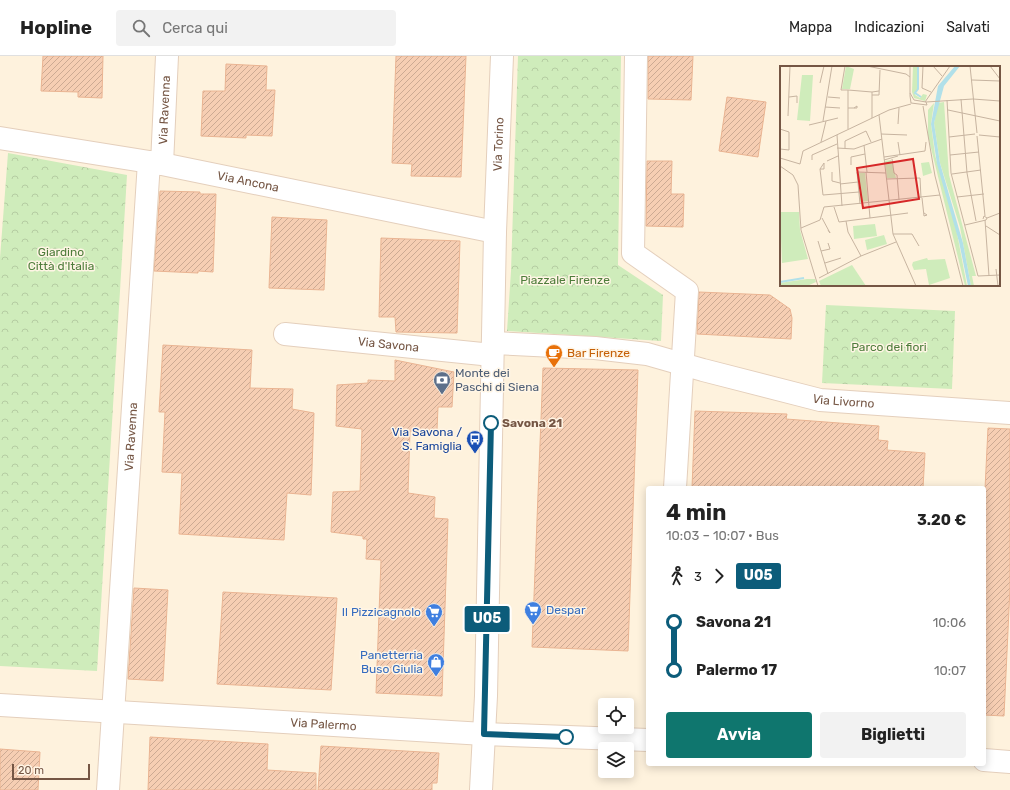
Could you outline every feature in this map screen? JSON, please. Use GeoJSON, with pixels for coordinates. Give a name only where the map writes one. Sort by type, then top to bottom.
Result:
{"type":"FeatureCollection","features":[{"type":"Feature","properties":{"kind":"street","name":"Via Ravenna"},"geometry":{"type":"LineString","coordinates":[[108,790],[156,163],[167,56]]}},
{"type":"Feature","properties":{"kind":"street","name":"Via Torino"},"geometry":{"type":"LineString","coordinates":[[495,232],[502,56]]}},
{"type":"Feature","properties":{"kind":"street"},"geometry":{"type":"LineString","coordinates":[[636,56],[633,253],[687,291],[675,486]]}},
{"type":"Feature","properties":{"kind":"street","name":"Via Ancona"},"geometry":{"type":"LineString","coordinates":[[0,138],[156,163],[495,232]]}},
{"type":"Feature","properties":{"kind":"street"},"geometry":{"type":"LineString","coordinates":[[481,790],[484,734],[495,232]]}},
{"type":"Feature","properties":{"kind":"street","name":"Via Savona"},"geometry":{"type":"LineString","coordinates":[[285,334],[492,349]]}},
{"type":"Feature","properties":{"kind":"street","name":"Via Livorno"},"geometry":{"type":"LineString","coordinates":[[492,349],[595,348],[647,354],[709,372],[820,400],[1010,413]]}},
{"type":"Feature","properties":{"kind":"street","name":"Via Palermo"},"geometry":{"type":"LineString","coordinates":[[0,705],[484,734],[646,740]]}},
{"type":"Feature","properties":{"kind":"street"},"geometry":{"type":"LineString","coordinates":[[986,760],[1010,762]]}},
{"type":"Feature","properties":{"kind":"green space","name":"Piazzale Firenze"},"geometry":{"type":"Polygon","coordinates":[[[518,56],[621,56],[618,265],[663,295],[661,341],[507,331],[511,271],[518,56]]]}},
{"type":"Feature","properties":{"kind":"green space","name":"Giardino Città d'Italia"},"geometry":{"type":"Polygon","coordinates":[[[8,153],[127,175],[97,671],[0,666],[0,258],[8,153]]]}},
{"type":"Feature","properties":{"kind":"green space","name":"Parco dei fiori"},"geometry":{"type":"Polygon","coordinates":[[[826,305],[955,311],[952,389],[822,383],[826,305]]]}},
{"type":"Feature","properties":{"kind":"building"},"geometry":{"type":"Polygon","coordinates":[[[43,56],[103,56],[102,98],[78,97],[78,92],[41,91],[43,56]]]}},
{"type":"Feature","properties":{"kind":"building"},"geometry":{"type":"Polygon","coordinates":[[[396,56],[466,56],[461,177],[411,176],[412,164],[392,163],[396,56]]]}},
{"type":"Feature","properties":{"kind":"building"},"geometry":{"type":"Polygon","coordinates":[[[648,56],[693,56],[691,100],[648,99],[648,56]]]}},
{"type":"Feature","properties":{"kind":"building"},"geometry":{"type":"Polygon","coordinates":[[[226,64],[267,66],[266,90],[275,90],[272,136],[246,135],[246,138],[201,136],[203,91],[225,91],[226,64]]]}},
{"type":"Feature","properties":{"kind":"building"},"geometry":{"type":"Polygon","coordinates":[[[727,97],[766,102],[758,157],[719,151],[727,97]]]}},
{"type":"Feature","properties":{"kind":"building"},"geometry":{"type":"Polygon","coordinates":[[[647,161],[672,161],[671,194],[684,194],[683,227],[646,226],[647,161]]]}},
{"type":"Feature","properties":{"kind":"building"},"geometry":{"type":"Polygon","coordinates":[[[160,191],[216,194],[213,272],[198,271],[198,273],[154,271],[160,191]]]}},
{"type":"Feature","properties":{"kind":"building"},"geometry":{"type":"Polygon","coordinates":[[[272,217],[327,220],[324,290],[269,288],[272,217]]]}},
{"type":"Feature","properties":{"kind":"building"},"geometry":{"type":"Polygon","coordinates":[[[381,238],[460,241],[457,333],[396,332],[395,317],[379,317],[381,238]]]}},
{"type":"Feature","properties":{"kind":"building"},"geometry":{"type":"Polygon","coordinates":[[[699,292],[770,295],[790,309],[792,318],[791,339],[697,334],[699,292]]]}},
{"type":"Feature","properties":{"kind":"building"},"geometry":{"type":"Polygon","coordinates":[[[163,345],[252,350],[250,388],[293,389],[292,409],[314,413],[311,495],[287,493],[284,540],[179,534],[182,473],[162,472],[165,412],[159,412],[163,345]]]}},
{"type":"Feature","properties":{"kind":"building"},"geometry":{"type":"Polygon","coordinates":[[[395,360],[454,372],[452,407],[438,407],[437,430],[410,431],[408,493],[435,497],[434,518],[448,519],[442,696],[376,693],[381,560],[366,559],[367,539],[363,539],[363,536],[331,532],[333,492],[360,491],[362,429],[336,426],[337,385],[368,383],[368,380],[395,381],[395,360]]]}},
{"type":"Feature","properties":{"kind":"building"},"geometry":{"type":"Polygon","coordinates":[[[543,368],[638,370],[628,651],[532,647],[543,368]]]}},
{"type":"Feature","properties":{"kind":"building"},"geometry":{"type":"Polygon","coordinates":[[[695,411],[787,414],[786,419],[879,426],[878,440],[888,441],[887,450],[925,453],[923,486],[692,486],[695,411]]]}},
{"type":"Feature","properties":{"kind":"building"},"geometry":{"type":"Polygon","coordinates":[[[988,428],[1010,429],[1010,588],[1004,716],[986,715],[985,486],[988,428]]]}},
{"type":"Feature","properties":{"kind":"building"},"geometry":{"type":"Polygon","coordinates":[[[134,588],[168,590],[163,681],[128,679],[134,588]]]}},
{"type":"Feature","properties":{"kind":"building"},"geometry":{"type":"Polygon","coordinates":[[[223,592],[337,598],[331,690],[217,684],[223,592]]]}},
{"type":"Feature","properties":{"kind":"building"},"geometry":{"type":"Polygon","coordinates":[[[150,737],[268,744],[267,770],[316,773],[316,790],[148,790],[150,737]]]}},
{"type":"Feature","properties":{"kind":"building"},"geometry":{"type":"Polygon","coordinates":[[[321,746],[439,753],[437,783],[432,783],[432,790],[318,790],[321,746]]]}},
{"type":"Feature","properties":{"kind":"building"},"geometry":{"type":"Polygon","coordinates":[[[0,749],[40,752],[38,790],[0,790],[0,749]]]}},
{"type":"Feature","properties":{"kind":"bus line","name":"U05"},"geometry":{"type":"LineString","coordinates":[[491,423],[484,734],[566,737]]}},
{"type":"Feature","properties":{"kind":"place","name":"Bar Firenze"},"geometry":{"type":"Point","coordinates":[554,368]}},
{"type":"Feature","properties":{"kind":"place","name":"Monte dei Paschi di Siena"},"geometry":{"type":"Point","coordinates":[442,395]}},
{"type":"Feature","properties":{"kind":"place","name":"Savona 21"},"geometry":{"type":"Point","coordinates":[491,423]}},
{"type":"Feature","properties":{"kind":"place","name":"Via Savona / S. Famiglia"},"geometry":{"type":"Point","coordinates":[475,454]}},
{"type":"Feature","properties":{"kind":"place","name":"Despar"},"geometry":{"type":"Point","coordinates":[533,625]}},
{"type":"Feature","properties":{"kind":"place","name":"Il Pizzicagnolo"},"geometry":{"type":"Point","coordinates":[434,627]}},
{"type":"Feature","properties":{"kind":"place","name":"Panetterria Buso Giulia"},"geometry":{"type":"Point","coordinates":[436,677]}}]}
